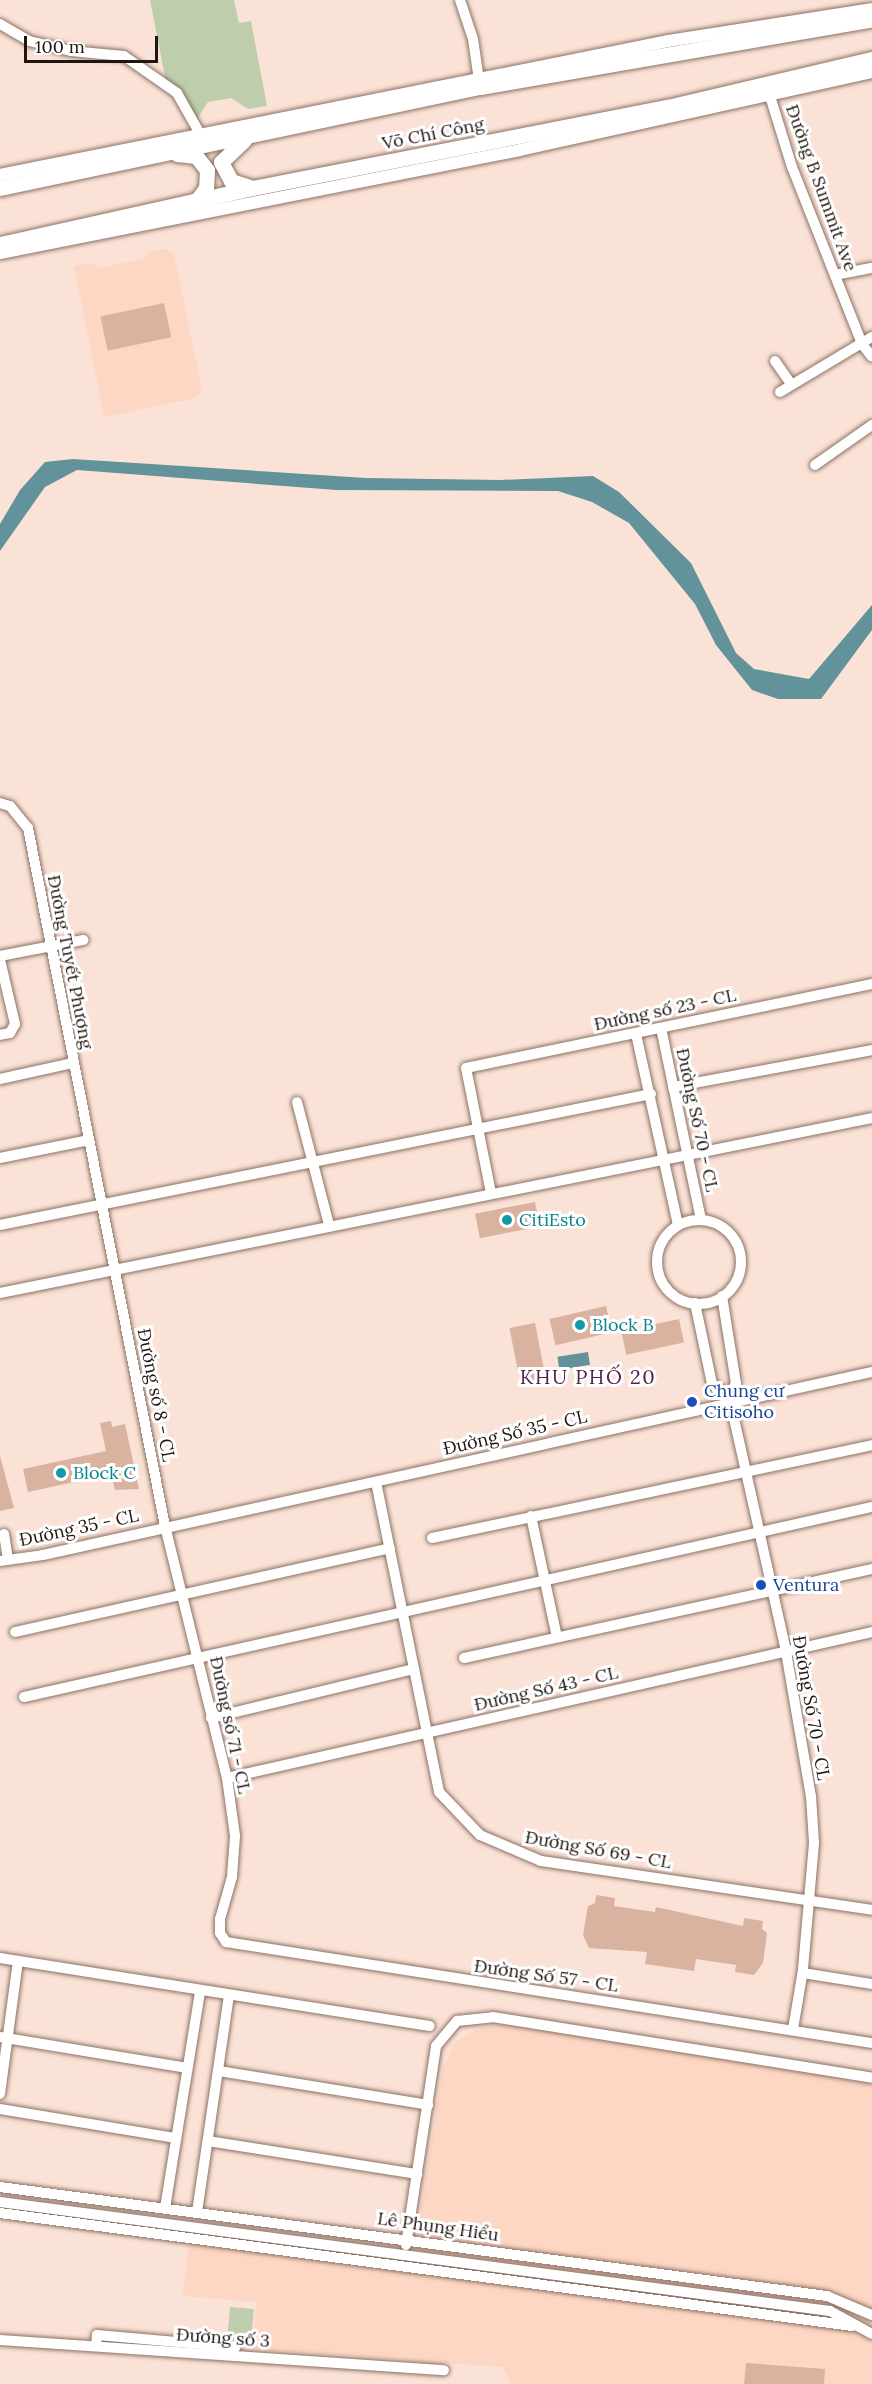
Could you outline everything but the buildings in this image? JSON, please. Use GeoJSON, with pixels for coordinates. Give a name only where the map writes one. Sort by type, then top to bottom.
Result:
{"type":"FeatureCollection","features":[{"type":"Feature","properties":{"kind":"highway","name":"Võ Chí Công"},"geometry":{"type":"LineString","coordinates":[[0,188],[168,154],[202,139],[251,136],[479,83],[872,19]]}},
{"type":"Feature","properties":{"kind":"highway","name":"Võ Chí Công"},"geometry":{"type":"LineString","coordinates":[[0,244],[253,188],[348,176],[872,60]]}},
{"type":"Feature","properties":{"kind":"highway"},"geometry":{"type":"LineString","coordinates":[[251,136],[232,147],[221,162],[231,181],[253,188]]}},
{"type":"Feature","properties":{"kind":"highway"},"geometry":{"type":"LineString","coordinates":[[168,154],[202,161],[208,180],[196,200]]}},
{"type":"Feature","properties":{"kind":"main road","name":"Võ Chí Công"},"geometry":{"type":"LineString","coordinates":[[0,176],[202,139],[479,83],[668,41],[872,9]]}},
{"type":"Feature","properties":{"kind":"main road","name":"Võ Chí Công"},"geometry":{"type":"LineString","coordinates":[[0,253],[348,176],[770,96],[872,72]]}},
{"type":"Feature","properties":{"kind":"street"},"geometry":{"type":"LineString","coordinates":[[460,0],[472,39],[479,83]]}},
{"type":"Feature","properties":{"kind":"street"},"geometry":{"type":"LineString","coordinates":[[0,24],[39,43],[124,56],[177,93],[202,139]]}},
{"type":"Feature","properties":{"kind":"street","name":"Đường B Summit Ave"},"geometry":{"type":"LineString","coordinates":[[770,96],[835,275],[862,344],[872,357]]}},
{"type":"Feature","properties":{"kind":"street"},"geometry":{"type":"LineString","coordinates":[[835,275],[872,268]]}},
{"type":"Feature","properties":{"kind":"street"},"geometry":{"type":"LineString","coordinates":[[780,392],[872,337]]}},
{"type":"Feature","properties":{"kind":"street"},"geometry":{"type":"LineString","coordinates":[[775,361],[792,385]]}},
{"type":"Feature","properties":{"kind":"street"},"geometry":{"type":"LineString","coordinates":[[815,465],[872,425]]}},
{"type":"Feature","properties":{"kind":"street","name":"Đường Tuyết Phượng"},"geometry":{"type":"LineString","coordinates":[[0,803],[10,806],[28,828],[102,1206]]}},
{"type":"Feature","properties":{"kind":"street"},"geometry":{"type":"LineString","coordinates":[[0,1035],[10,1033],[15,1024],[0,958],[82,940]]}},
{"type":"Feature","properties":{"kind":"street","name":"Đường số 23 - CL"},"geometry":{"type":"LineString","coordinates":[[476,1127],[466,1068],[872,984]]}},
{"type":"Feature","properties":{"kind":"street","name":"Đường Số 70 - CL"},"geometry":{"type":"LineString","coordinates":[[661,1028],[685,1154],[701,1220]]}},
{"type":"Feature","properties":{"kind":"street"},"geometry":{"type":"LineString","coordinates":[[636,1034],[678,1225]]}},
{"type":"Feature","properties":{"kind":"street"},"geometry":{"type":"LineString","coordinates":[[673,1087],[872,1050]]}},
{"type":"Feature","properties":{"kind":"street"},"geometry":{"type":"LineString","coordinates":[[0,1079],[73,1063]]}},
{"type":"Feature","properties":{"kind":"street"},"geometry":{"type":"LineString","coordinates":[[0,1225],[102,1206],[476,1127],[651,1094]]}},
{"type":"Feature","properties":{"kind":"street"},"geometry":{"type":"LineString","coordinates":[[297,1102],[315,1160],[329,1225]]}},
{"type":"Feature","properties":{"kind":"street"},"geometry":{"type":"LineString","coordinates":[[0,1293],[329,1225],[872,1118]]}},
{"type":"Feature","properties":{"kind":"street"},"geometry":{"type":"LineString","coordinates":[[476,1127],[491,1193]]}},
{"type":"Feature","properties":{"kind":"street"},"geometry":{"type":"LineString","coordinates":[[0,1158],[89,1140]]}},
{"type":"Feature","properties":{"kind":"street","name":"Đường số 8 - CL"},"geometry":{"type":"LineString","coordinates":[[102,1206],[165,1526]]}},
{"type":"Feature","properties":{"kind":"street"},"geometry":{"type":"LineString","coordinates":[[701,1220],[718,1224],[737,1245],[739,1274],[722,1296],[695,1303],[671,1293],[658,1270],[660,1244],[678,1225],[701,1220]]}},
{"type":"Feature","properties":{"kind":"street","name":"Đường Số 70 - CL"},"geometry":{"type":"LineString","coordinates":[[722,1296],[736,1383],[729,1398],[786,1652],[811,1796],[814,1843],[803,1973],[793,2030]]}},
{"type":"Feature","properties":{"kind":"street"},"geometry":{"type":"LineString","coordinates":[[695,1303],[712,1384],[729,1398]]}},
{"type":"Feature","properties":{"kind":"street","name":"Đường Số 35 - CL"},"geometry":{"type":"LineString","coordinates":[[165,1526],[376,1482],[729,1398],[872,1372]]}},
{"type":"Feature","properties":{"kind":"street"},"geometry":{"type":"LineString","coordinates":[[432,1538],[872,1445]]}},
{"type":"Feature","properties":{"kind":"street","name":"Đường Số 69 - CL"},"geometry":{"type":"LineString","coordinates":[[376,1482],[439,1792],[480,1835],[507,1850],[541,1861],[872,1910]]}},
{"type":"Feature","properties":{"kind":"street"},"geometry":{"type":"LineString","coordinates":[[24,1697],[872,1507]]}},
{"type":"Feature","properties":{"kind":"street"},"geometry":{"type":"LineString","coordinates":[[531,1516],[557,1637]]}},
{"type":"Feature","properties":{"kind":"street","name":"Đường 35 - CL"},"geometry":{"type":"LineString","coordinates":[[4,1560],[165,1526]]}},
{"type":"Feature","properties":{"kind":"street","name":"Đường số 71 - CL"},"geometry":{"type":"LineString","coordinates":[[165,1526],[199,1658],[226,1778],[235,1836],[232,1877],[220,1933]]}},
{"type":"Feature","properties":{"kind":"street"},"geometry":{"type":"LineString","coordinates":[[4,1534],[4,1560]]}},
{"type":"Feature","properties":{"kind":"street"},"geometry":{"type":"LineString","coordinates":[[15,1632],[390,1548]]}},
{"type":"Feature","properties":{"kind":"street"},"geometry":{"type":"LineString","coordinates":[[464,1658],[872,1569]]}},
{"type":"Feature","properties":{"kind":"street","name":"Đường Số 43 - CL"},"geometry":{"type":"LineString","coordinates":[[226,1778],[872,1632]]}},
{"type":"Feature","properties":{"kind":"street"},"geometry":{"type":"LineString","coordinates":[[211,1718],[414,1669]]}},
{"type":"Feature","properties":{"kind":"street","name":"Đường Số 57 - CL"},"geometry":{"type":"LineString","coordinates":[[220,1933],[234,1946],[872,2043]]}},
{"type":"Feature","properties":{"kind":"street"},"geometry":{"type":"LineString","coordinates":[[0,1958],[430,2026]]}},
{"type":"Feature","properties":{"kind":"street"},"geometry":{"type":"LineString","coordinates":[[0,2094],[4,2038],[18,1961]]}},
{"type":"Feature","properties":{"kind":"street"},"geometry":{"type":"LineString","coordinates":[[803,1973],[872,1984]]}},
{"type":"Feature","properties":{"kind":"street"},"geometry":{"type":"LineString","coordinates":[[165,2208],[200,1991]]}},
{"type":"Feature","properties":{"kind":"street"},"geometry":{"type":"LineString","coordinates":[[197,2212],[229,1996]]}},
{"type":"Feature","properties":{"kind":"street"},"geometry":{"type":"LineString","coordinates":[[405,2252],[436,2046],[457,2021],[472,2017],[872,2078]]}},
{"type":"Feature","properties":{"kind":"street"},"geometry":{"type":"LineString","coordinates":[[4,2038],[187,2067]]}},
{"type":"Feature","properties":{"kind":"street"},"geometry":{"type":"LineString","coordinates":[[219,2071],[428,2105]]}},
{"type":"Feature","properties":{"kind":"street"},"geometry":{"type":"LineString","coordinates":[[0,2109],[175,2138]]}},
{"type":"Feature","properties":{"kind":"street"},"geometry":{"type":"LineString","coordinates":[[208,2141],[417,2174]]}},
{"type":"Feature","properties":{"kind":"street","name":"Lê Phụng Hiểu"},"geometry":{"type":"LineString","coordinates":[[0,2187],[197,2212],[405,2252]]}},
{"type":"Feature","properties":{"kind":"street","name":"Lê Phụng Hiểu"},"geometry":{"type":"LineString","coordinates":[[0,2192],[405,2252],[530,2268],[827,2296],[870,2314]]}},
{"type":"Feature","properties":{"kind":"street","name":"Lê Phụng Hiểu"},"geometry":{"type":"LineString","coordinates":[[0,2202],[530,2268],[830,2311],[872,2334]]}},
{"type":"Feature","properties":{"kind":"street","name":"Lê Phụng Hiểu"},"geometry":{"type":"LineString","coordinates":[[0,2213],[405,2252]]}},
{"type":"Feature","properties":{"kind":"street"},"geometry":{"type":"LineString","coordinates":[[96,2346],[97,2335],[235,2347]]}},
{"type":"Feature","properties":{"kind":"street","name":"Đường số 3"},"geometry":{"type":"LineString","coordinates":[[0,2340],[444,2370]]}},
{"type":"Feature","properties":{"kind":"shaded area"},"geometry":{"type":"Polygon","coordinates":[[[166,249],[174,254],[202,390],[196,398],[104,417],[74,266],[92,263],[99,268],[144,259],[149,252],[166,249]]]}},
{"type":"Feature","properties":{"kind":"shaded area"},"geometry":{"type":"Polygon","coordinates":[[[502,2024],[872,2082],[872,2384],[511,2384],[503,2367],[253,2349],[256,2302],[183,2296],[189,2243],[420,2273],[421,2207],[443,2067],[456,2042],[479,2028],[502,2024]]]}},
{"type":"Feature","properties":{"kind":"green space"},"geometry":{"type":"Polygon","coordinates":[[[150,0],[234,0],[239,23],[251,21],[267,106],[248,109],[231,98],[208,102],[197,119],[184,94],[166,82],[150,0]]]}},
{"type":"Feature","properties":{"kind":"green space"},"geometry":{"type":"Polygon","coordinates":[[[230,2307],[254,2309],[251,2347],[227,2345],[230,2307]]]}},
{"type":"Feature","properties":{"kind":"water"},"geometry":{"type":"Polygon","coordinates":[[[73,459],[366,478],[500,480],[593,476],[619,492],[691,563],[736,653],[754,669],[809,679],[872,605],[872,630],[821,699],[778,699],[752,690],[716,645],[695,604],[629,523],[592,502],[558,491],[336,490],[77,470],[45,487],[0,551],[0,524],[20,490],[45,462],[73,459]]]}},
{"type":"Feature","properties":{"kind":"water"},"geometry":{"type":"Polygon","coordinates":[[[588,1352],[590,1365],[559,1370],[557,1357],[588,1352]]]}},
{"type":"Feature","properties":{"kind":"place","name":"CitiEsto"},"geometry":{"type":"Point","coordinates":[507,1220]}},
{"type":"Feature","properties":{"kind":"place","name":"Block B"},"geometry":{"type":"Point","coordinates":[580,1325]}},
{"type":"Feature","properties":{"kind":"place","name":"Chung cư Citisoho"},"geometry":{"type":"Point","coordinates":[692,1402]}},
{"type":"Feature","properties":{"kind":"place","name":"Block C"},"geometry":{"type":"Point","coordinates":[61,1473]}},
{"type":"Feature","properties":{"kind":"place","name":"Ventura"},"geometry":{"type":"Point","coordinates":[761,1585]}},
{"type":"Feature","properties":{"kind":"district","name":"KHU PHỐ 20"},"geometry":{"type":"Point","coordinates":[588,1376]}}]}
